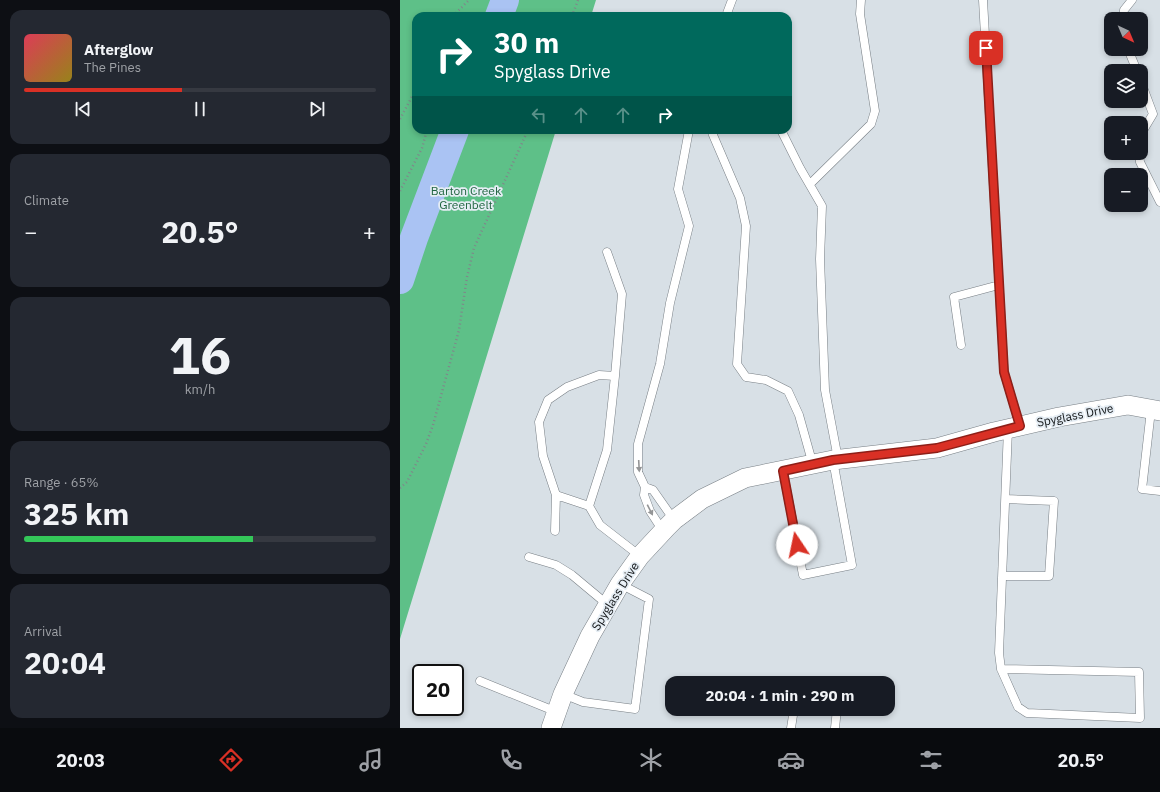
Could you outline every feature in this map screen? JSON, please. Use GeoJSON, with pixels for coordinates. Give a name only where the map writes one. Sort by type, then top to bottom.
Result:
{"type":"FeatureCollection","features":[{"type":"Feature","properties":{"kind":"street","name":"Spyglass Drive"},"geometry":{"type":"LineString","coordinates":[[554,720],[562,694],[590,636],[620,584],[640,556],[669,526],[702,499],[745,478],[836,460],[937,448],[1059,417],[1128,405],[1156,411]]}},
{"type":"Feature","properties":{"kind":"lane"},"geometry":{"type":"LineString","coordinates":[[728,12],[732,0]]}},
{"type":"Feature","properties":{"kind":"lane"},"geometry":{"type":"LineString","coordinates":[[810,184],[871,124],[875,111],[860,14],[861,0]]}},
{"type":"Feature","properties":{"kind":"lane"},"geometry":{"type":"LineString","coordinates":[[983,0],[1004,372],[1014,428],[1006,500],[999,652],[1001,668],[1018,706],[1027,713],[1140,718],[1139,672],[1001,668]]}},
{"type":"Feature","properties":{"kind":"lane"},"geometry":{"type":"LineString","coordinates":[[1124,12],[1132,0]]}},
{"type":"Feature","properties":{"kind":"lane"},"geometry":{"type":"LineString","coordinates":[[1148,101],[1153,114],[1148,122]]}},
{"type":"Feature","properties":{"kind":"lane"},"geometry":{"type":"LineString","coordinates":[[669,526],[650,511],[644,495],[645,487],[638,472],[638,444],[660,364],[670,303],[689,226],[678,189],[688,134]]}},
{"type":"Feature","properties":{"kind":"lane"},"geometry":{"type":"LineString","coordinates":[[783,134],[822,206],[820,259],[825,390],[852,565],[803,576],[783,471]]}},
{"type":"Feature","properties":{"kind":"lane"},"geometry":{"type":"LineString","coordinates":[[713,135],[740,198],[746,226],[737,364],[746,377],[766,380],[788,390],[799,415],[813,465]]}},
{"type":"Feature","properties":{"kind":"lane"},"geometry":{"type":"LineString","coordinates":[[1140,160],[1160,202]]}},
{"type":"Feature","properties":{"kind":"lane"},"geometry":{"type":"LineString","coordinates":[[589,506],[607,450],[622,294],[607,252]]}},
{"type":"Feature","properties":{"kind":"lane"},"geometry":{"type":"LineString","coordinates":[[961,345],[954,297],[999,285]]}},
{"type":"Feature","properties":{"kind":"lane"},"geometry":{"type":"LineString","coordinates":[[555,531],[556,495],[543,456],[539,422],[548,400],[567,387],[599,375],[615,376]]}},
{"type":"Feature","properties":{"kind":"lane"},"geometry":{"type":"LineString","coordinates":[[1156,411],[1142,489],[1160,492]]}},
{"type":"Feature","properties":{"kind":"lane"},"geometry":{"type":"LineString","coordinates":[[645,487],[653,490],[669,526]]}},
{"type":"Feature","properties":{"kind":"lane"},"geometry":{"type":"LineString","coordinates":[[556,495],[589,506],[600,525],[640,556]]}},
{"type":"Feature","properties":{"kind":"lane"},"geometry":{"type":"LineString","coordinates":[[1003,576],[1049,576],[1054,501],[1006,500]]}},
{"type":"Feature","properties":{"kind":"lane"},"geometry":{"type":"LineString","coordinates":[[529,557],[556,565],[572,575],[608,605]]}},
{"type":"Feature","properties":{"kind":"lane"},"geometry":{"type":"LineString","coordinates":[[562,694],[583,702],[635,709],[649,599],[620,584]]}},
{"type":"Feature","properties":{"kind":"lane"},"geometry":{"type":"LineString","coordinates":[[480,681],[554,720]]}},
{"type":"Feature","properties":{"kind":"lane"},"geometry":{"type":"LineString","coordinates":[[791,728],[793,716]]}},
{"type":"Feature","properties":{"kind":"lane"},"geometry":{"type":"LineString","coordinates":[[835,728],[836,716]]}},
{"type":"Feature","properties":{"kind":"path"},"geometry":{"type":"LineString","coordinates":[[457,12],[469,0]]}},
{"type":"Feature","properties":{"kind":"path"},"geometry":{"type":"LineString","coordinates":[[574,12],[578,0]]}},
{"type":"Feature","properties":{"kind":"path"},"geometry":{"type":"LineString","coordinates":[[400,119],[412,96]]}},
{"type":"Feature","properties":{"kind":"path"},"geometry":{"type":"LineString","coordinates":[[400,191],[422,148],[426,134]]}},
{"type":"Feature","properties":{"kind":"path"},"geometry":{"type":"LineString","coordinates":[[400,488],[407,482],[426,444],[433,425],[462,318],[467,277],[474,248],[526,134]]}},
{"type":"Feature","properties":{"kind":"green space","name":"Barton Creek Greenbelt"},"geometry":{"type":"Polygon","coordinates":[[[400,0],[596,0],[592,12],[412,12],[412,134],[555,134],[400,639],[400,0]]]}},
{"type":"Feature","properties":{"kind":"waterway"},"geometry":{"type":"LineString","coordinates":[[500,12],[505,0]]}},
{"type":"Feature","properties":{"kind":"waterway"},"geometry":{"type":"LineString","coordinates":[[400,280],[414,238],[453,134]]}},
{"type":"Feature","properties":{"kind":"route"},"geometry":{"type":"LineString","coordinates":[[797,545],[783,471],[833,460],[937,448],[1020,426],[1004,372],[986,48]]}}]}
